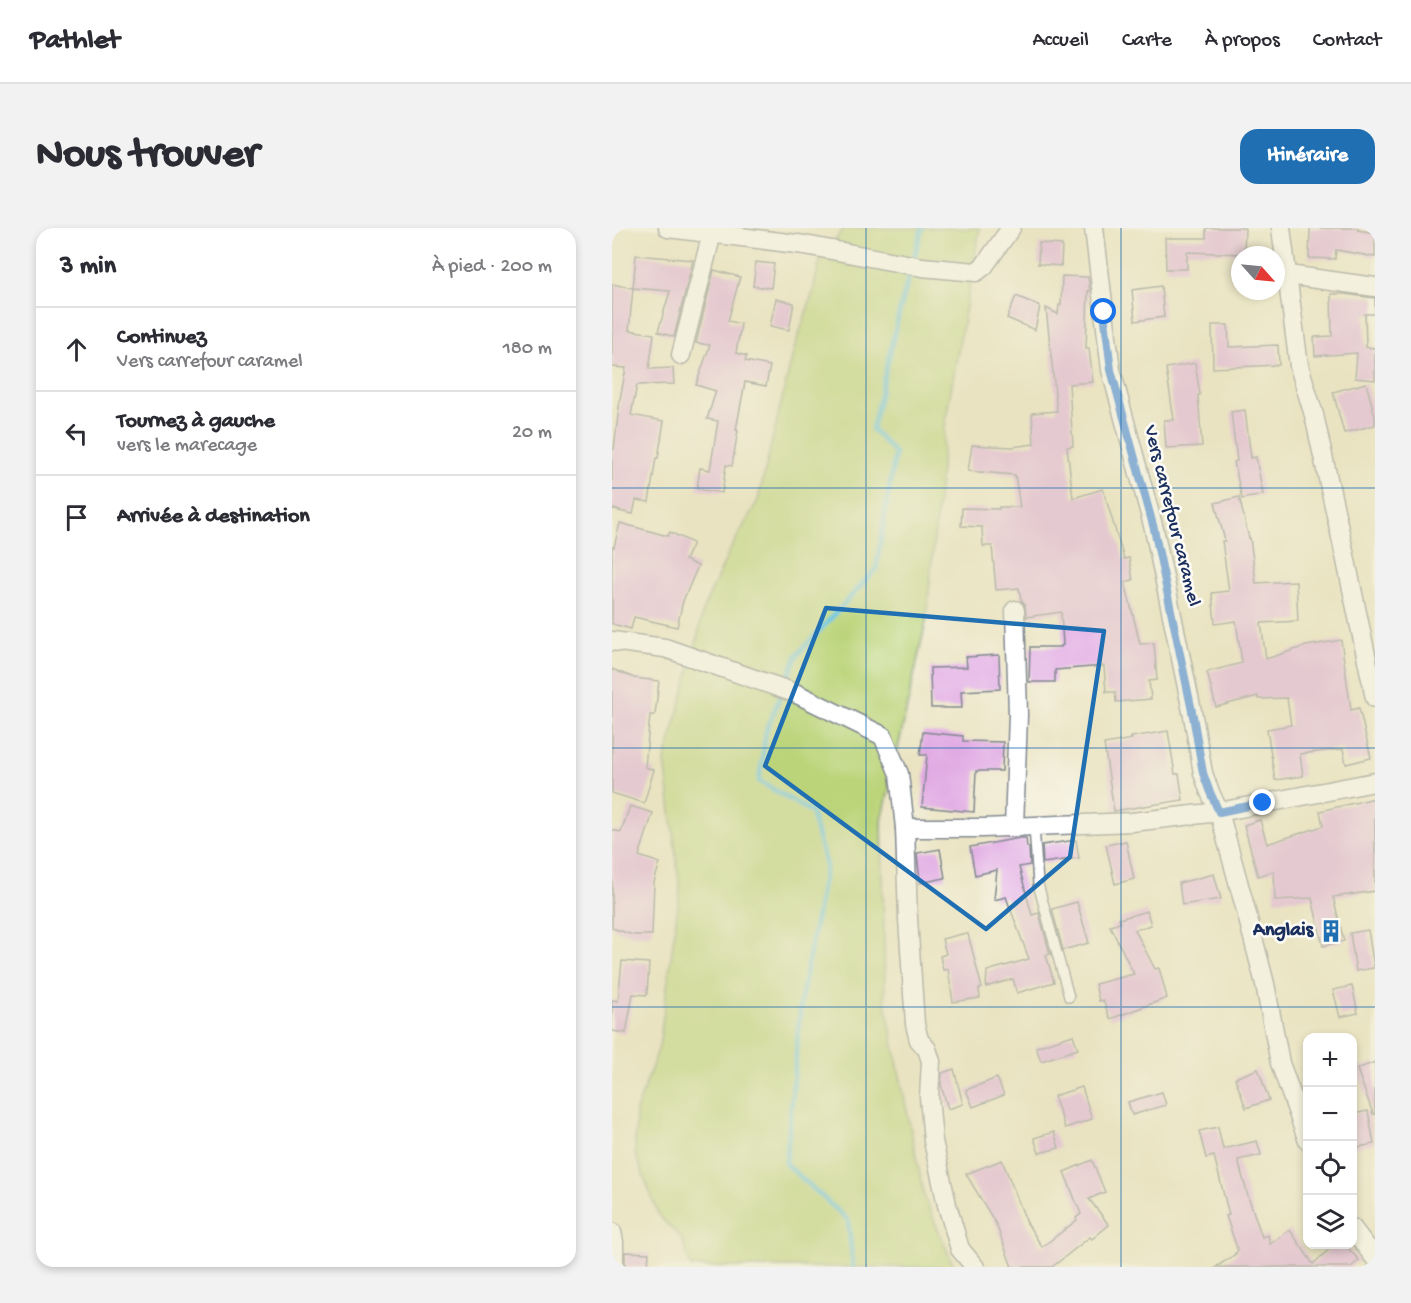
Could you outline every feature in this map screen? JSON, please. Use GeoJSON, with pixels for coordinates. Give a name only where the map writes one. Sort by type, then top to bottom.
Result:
{"type":"FeatureCollection","features":[{"type":"Feature","properties":{"kind":"street"},"geometry":{"type":"LineString","coordinates":[[668,228],[712,233],[806,237],[901,263],[976,272],[984,266],[1011,228]]}},
{"type":"Feature","properties":{"kind":"street","name":"Vers carrefour caramel"},"geometry":{"type":"LineString","coordinates":[[1094,228],[1111,370],[1154,529],[1203,773],[1219,812],[1264,984],[1280,1063],[1303,1127]]}},
{"type":"Feature","properties":{"kind":"street"},"geometry":{"type":"LineString","coordinates":[[1281,228],[1299,366],[1314,415],[1375,698]]}},
{"type":"Feature","properties":{"kind":"street"},"geometry":{"type":"LineString","coordinates":[[681,355],[712,233]]}},
{"type":"Feature","properties":{"kind":"street"},"geometry":{"type":"LineString","coordinates":[[1288,275],[1375,287]]}},
{"type":"Feature","properties":{"kind":"street"},"geometry":{"type":"LineString","coordinates":[[1014,827],[1018,715],[1015,610]]}},
{"type":"Feature","properties":{"kind":"street"},"geometry":{"type":"LineString","coordinates":[[612,640],[665,648],[795,693],[883,736],[899,774],[905,828],[915,1024],[919,1040],[927,1049],[931,1061],[929,1097],[933,1142],[947,1205],[960,1249],[975,1267]]}},
{"type":"Feature","properties":{"kind":"street"},"geometry":{"type":"LineString","coordinates":[[905,828],[1014,827],[1132,822],[1219,812],[1375,782]]}},
{"type":"Feature","properties":{"kind":"street"},"geometry":{"type":"LineString","coordinates":[[612,1232],[614,1267]]}},
{"type":"Feature","properties":{"kind":"street"},"geometry":{"type":"LineString","coordinates":[[1357,1233],[1375,1258]]}},
{"type":"Feature","properties":{"kind":"lane"},"geometry":{"type":"LineString","coordinates":[[1034,826],[1038,885],[1069,997]]}},
{"type":"Feature","properties":{"kind":"highlighted area"},"geometry":{"type":"Polygon","coordinates":[[[826,608],[1104,631],[1070,857],[986,929],[765,766],[826,608]]]}},
{"type":"Feature","properties":{"kind":"green space"},"geometry":{"type":"Polygon","coordinates":[[[844,228],[980,228],[946,418],[926,621],[882,821],[885,1001],[924,1196],[954,1267],[691,1267],[682,1239],[659,1216],[635,1154],[636,1111],[659,1047],[680,890],[665,760],[694,654],[703,609],[730,550],[758,500],[793,353],[813,292],[819,263],[844,228]]]}},
{"type":"Feature","properties":{"kind":"building"},"geometry":{"type":"Polygon","coordinates":[[[1206,228],[1245,228],[1244,246],[1231,246],[1231,254],[1187,252],[1187,269],[1166,269],[1165,238],[1206,238],[1206,228]]]}},
{"type":"Feature","properties":{"kind":"building"},"geometry":{"type":"Polygon","coordinates":[[[1310,228],[1358,228],[1358,230],[1375,233],[1375,257],[1336,250],[1335,259],[1309,258],[1310,228]]]}},
{"type":"Feature","properties":{"kind":"building"},"geometry":{"type":"Polygon","coordinates":[[[1039,243],[1062,245],[1061,266],[1038,264],[1039,243]]]}},
{"type":"Feature","properties":{"kind":"building"},"geometry":{"type":"Polygon","coordinates":[[[636,255],[693,260],[674,337],[658,332],[670,291],[633,288],[636,255]]]}},
{"type":"Feature","properties":{"kind":"building"},"geometry":{"type":"Polygon","coordinates":[[[756,262],[774,264],[771,288],[753,286],[756,262]]]}},
{"type":"Feature","properties":{"kind":"building"},"geometry":{"type":"Polygon","coordinates":[[[714,270],[740,277],[728,321],[741,324],[736,353],[747,356],[745,361],[770,366],[766,386],[745,382],[732,466],[726,465],[722,493],[697,489],[700,468],[710,470],[718,421],[707,419],[716,391],[696,385],[710,345],[696,343],[714,270]]]}},
{"type":"Feature","properties":{"kind":"building"},"geometry":{"type":"Polygon","coordinates":[[[1062,276],[1088,277],[1090,291],[1088,291],[1086,348],[1089,348],[1093,382],[1069,384],[1073,446],[1067,447],[1073,498],[1103,489],[1124,559],[1129,558],[1133,580],[1125,582],[1140,644],[1154,643],[1157,680],[1149,681],[1151,699],[1116,702],[1115,692],[1106,692],[1104,666],[1055,670],[1055,682],[1029,682],[1030,647],[1061,647],[1063,645],[1061,612],[1026,617],[1025,605],[1021,600],[1019,588],[996,590],[992,546],[983,546],[982,527],[961,526],[962,508],[1020,507],[1015,475],[968,471],[972,445],[1012,447],[1034,444],[1032,413],[1057,411],[1046,308],[1058,314],[1059,305],[1061,305],[1062,276]]]}},
{"type":"Feature","properties":{"kind":"building"},"geometry":{"type":"Polygon","coordinates":[[[612,284],[633,288],[629,330],[654,334],[649,369],[673,368],[674,384],[637,385],[631,415],[664,421],[649,502],[636,500],[633,514],[612,509],[612,449],[614,449],[626,368],[612,367],[612,284]]]}},
{"type":"Feature","properties":{"kind":"building"},"geometry":{"type":"Polygon","coordinates":[[[1161,286],[1164,317],[1135,321],[1132,290],[1161,286]]]}},
{"type":"Feature","properties":{"kind":"building"},"geometry":{"type":"Polygon","coordinates":[[[1331,294],[1375,298],[1375,314],[1365,314],[1366,347],[1375,348],[1375,380],[1355,378],[1357,353],[1315,356],[1314,337],[1332,336],[1331,294]]]}},
{"type":"Feature","properties":{"kind":"building"},"geometry":{"type":"Polygon","coordinates":[[[1016,296],[1040,306],[1035,330],[1007,318],[1016,296]]]}},
{"type":"Feature","properties":{"kind":"building"},"geometry":{"type":"Polygon","coordinates":[[[776,299],[794,303],[789,330],[770,326],[776,299]]]}},
{"type":"Feature","properties":{"kind":"building"},"geometry":{"type":"Polygon","coordinates":[[[1212,325],[1228,325],[1229,347],[1278,345],[1279,365],[1213,368],[1212,325]]]}},
{"type":"Feature","properties":{"kind":"building"},"geometry":{"type":"Polygon","coordinates":[[[1195,363],[1200,395],[1198,395],[1202,446],[1166,448],[1164,420],[1174,420],[1166,368],[1195,363]]]}},
{"type":"Feature","properties":{"kind":"building"},"geometry":{"type":"Polygon","coordinates":[[[1366,383],[1375,416],[1375,425],[1344,433],[1333,392],[1366,383]]]}},
{"type":"Feature","properties":{"kind":"building"},"geometry":{"type":"Polygon","coordinates":[[[1245,410],[1251,458],[1256,457],[1263,495],[1242,499],[1234,462],[1237,461],[1231,412],[1245,410]]]}},
{"type":"Feature","properties":{"kind":"building"},"geometry":{"type":"Polygon","coordinates":[[[1239,497],[1250,538],[1256,583],[1296,581],[1298,621],[1261,623],[1266,659],[1306,646],[1341,640],[1351,710],[1359,708],[1371,758],[1346,764],[1343,749],[1300,754],[1303,776],[1275,780],[1267,729],[1291,725],[1287,698],[1258,699],[1258,696],[1216,707],[1207,672],[1242,663],[1236,621],[1215,624],[1212,593],[1229,591],[1222,541],[1225,541],[1215,503],[1239,497]]]}},
{"type":"Feature","properties":{"kind":"building"},"geometry":{"type":"Polygon","coordinates":[[[620,523],[668,536],[670,532],[693,543],[685,560],[698,566],[683,601],[677,627],[634,617],[631,629],[612,624],[612,547],[614,547],[620,523]]]}},
{"type":"Feature","properties":{"kind":"building"},"geometry":{"type":"Polygon","coordinates":[[[999,655],[1000,689],[961,691],[962,708],[931,708],[930,668],[967,667],[966,657],[999,655]]]}},
{"type":"Feature","properties":{"kind":"building"},"geometry":{"type":"Polygon","coordinates":[[[612,669],[634,678],[659,681],[655,715],[650,715],[645,767],[654,770],[644,803],[612,793],[612,669]]]}},
{"type":"Feature","properties":{"kind":"building"},"geometry":{"type":"Polygon","coordinates":[[[1168,731],[1175,774],[1179,774],[1183,800],[1114,811],[1104,744],[1168,731]]]}},
{"type":"Feature","properties":{"kind":"building"},"geometry":{"type":"Polygon","coordinates":[[[923,732],[963,736],[963,741],[1003,742],[1002,771],[976,771],[974,812],[922,807],[927,755],[920,755],[923,732]]]}},
{"type":"Feature","properties":{"kind":"building"},"geometry":{"type":"Polygon","coordinates":[[[1375,798],[1375,891],[1333,897],[1344,941],[1323,946],[1312,898],[1275,900],[1274,871],[1258,876],[1244,825],[1260,820],[1267,844],[1323,826],[1320,811],[1375,798]]]}},
{"type":"Feature","properties":{"kind":"building"},"geometry":{"type":"Polygon","coordinates":[[[630,806],[653,813],[639,856],[660,863],[654,882],[652,935],[633,935],[612,928],[612,830],[621,832],[630,806]]]}},
{"type":"Feature","properties":{"kind":"building"},"geometry":{"type":"Polygon","coordinates":[[[1026,838],[1030,865],[1019,867],[1032,915],[1039,913],[1050,954],[1046,955],[1054,982],[1017,993],[1013,979],[986,987],[987,971],[1029,959],[1006,897],[994,900],[997,870],[975,875],[970,847],[1026,838]]]}},
{"type":"Feature","properties":{"kind":"building"},"geometry":{"type":"Polygon","coordinates":[[[1076,840],[1079,858],[1043,863],[1042,845],[1076,840]]]}},
{"type":"Feature","properties":{"kind":"building"},"geometry":{"type":"Polygon","coordinates":[[[1126,841],[1134,879],[1115,884],[1106,845],[1126,841]]]}},
{"type":"Feature","properties":{"kind":"building"},"geometry":{"type":"Polygon","coordinates":[[[940,849],[945,878],[920,883],[917,853],[940,849]]]}},
{"type":"Feature","properties":{"kind":"building"},"geometry":{"type":"Polygon","coordinates":[[[1214,874],[1221,899],[1182,905],[1179,883],[1214,874]]]}},
{"type":"Feature","properties":{"kind":"building"},"geometry":{"type":"Polygon","coordinates":[[[1077,902],[1089,943],[1063,950],[1052,909],[1077,902]]]}},
{"type":"Feature","properties":{"kind":"building"},"geometry":{"type":"Polygon","coordinates":[[[1147,911],[1151,925],[1135,930],[1155,969],[1159,968],[1167,998],[1110,1019],[1103,1000],[1099,1001],[1095,984],[1134,974],[1110,926],[1120,923],[1119,919],[1147,911]]]}},
{"type":"Feature","properties":{"kind":"building"},"geometry":{"type":"Polygon","coordinates":[[[1368,930],[1374,968],[1356,971],[1350,933],[1368,930]]]}},
{"type":"Feature","properties":{"kind":"building"},"geometry":{"type":"Polygon","coordinates":[[[968,934],[982,988],[979,989],[980,998],[953,1002],[948,969],[943,970],[940,956],[946,954],[942,939],[968,934]]]}},
{"type":"Feature","properties":{"kind":"building"},"geometry":{"type":"Polygon","coordinates":[[[622,961],[649,963],[647,995],[633,994],[626,1033],[612,1031],[612,1000],[618,1001],[622,961]]]}},
{"type":"Feature","properties":{"kind":"building"},"geometry":{"type":"Polygon","coordinates":[[[1352,986],[1358,1013],[1340,1017],[1333,990],[1352,986]]]}},
{"type":"Feature","properties":{"kind":"building"},"geometry":{"type":"Polygon","coordinates":[[[1073,1035],[1078,1049],[1041,1061],[1036,1047],[1073,1035]]]}},
{"type":"Feature","properties":{"kind":"building"},"geometry":{"type":"Polygon","coordinates":[[[1375,1062],[1375,1114],[1373,1114],[1357,1069],[1375,1062]]]}},
{"type":"Feature","properties":{"kind":"building"},"geometry":{"type":"Polygon","coordinates":[[[954,1069],[963,1104],[948,1109],[941,1085],[942,1073],[954,1069]]]}},
{"type":"Feature","properties":{"kind":"building"},"geometry":{"type":"Polygon","coordinates":[[[1258,1069],[1269,1100],[1246,1108],[1235,1078],[1258,1069]]]}},
{"type":"Feature","properties":{"kind":"building"},"geometry":{"type":"Polygon","coordinates":[[[997,1078],[1004,1095],[973,1107],[966,1090],[997,1078]]]}},
{"type":"Feature","properties":{"kind":"building"},"geometry":{"type":"Polygon","coordinates":[[[1082,1087],[1092,1119],[1065,1128],[1054,1096],[1082,1087]]]}},
{"type":"Feature","properties":{"kind":"building"},"geometry":{"type":"Polygon","coordinates":[[[1162,1092],[1166,1105],[1132,1115],[1128,1102],[1162,1092]]]}},
{"type":"Feature","properties":{"kind":"building"},"geometry":{"type":"Polygon","coordinates":[[[1368,1111],[1374,1144],[1357,1147],[1357,1113],[1368,1111]]]}},
{"type":"Feature","properties":{"kind":"building"},"geometry":{"type":"Polygon","coordinates":[[[1218,1127],[1223,1149],[1257,1141],[1261,1155],[1238,1160],[1262,1237],[1268,1235],[1270,1244],[1290,1230],[1313,1264],[1330,1249],[1349,1249],[1359,1260],[1351,1267],[1216,1267],[1238,1251],[1226,1216],[1229,1215],[1214,1156],[1206,1158],[1199,1131],[1218,1127]]]}},
{"type":"Feature","properties":{"kind":"building"},"geometry":{"type":"Polygon","coordinates":[[[1054,1132],[1059,1148],[1039,1153],[1034,1138],[1054,1132]]]}},
{"type":"Feature","properties":{"kind":"building"},"geometry":{"type":"Polygon","coordinates":[[[1002,1160],[1027,1223],[1042,1247],[1077,1220],[1076,1218],[1081,1214],[1064,1172],[1092,1160],[1105,1192],[1089,1199],[1109,1225],[1052,1267],[1012,1267],[996,1224],[966,1174],[1002,1160]]]}},
{"type":"Feature","properties":{"kind":"building"},"geometry":{"type":"Polygon","coordinates":[[[625,1252],[649,1253],[648,1267],[625,1267],[625,1252]]]}},
{"type":"Feature","properties":{"kind":"waterway"},"geometry":{"type":"LineString","coordinates":[[853,1267],[848,1220],[786,1164],[801,1000],[826,866],[811,812],[759,781],[766,731],[797,655],[876,569],[895,453],[872,429],[922,228]]}},
{"type":"Feature","properties":{"kind":"place","name":"Anglais"},"geometry":{"type":"Point","coordinates":[1331,931]}},
{"type":"Feature","properties":{"kind":"route"},"geometry":{"type":"LineString","coordinates":[[1104,312],[1111,370],[1154,529],[1203,773],[1219,812],[1263,803]]}}]}
